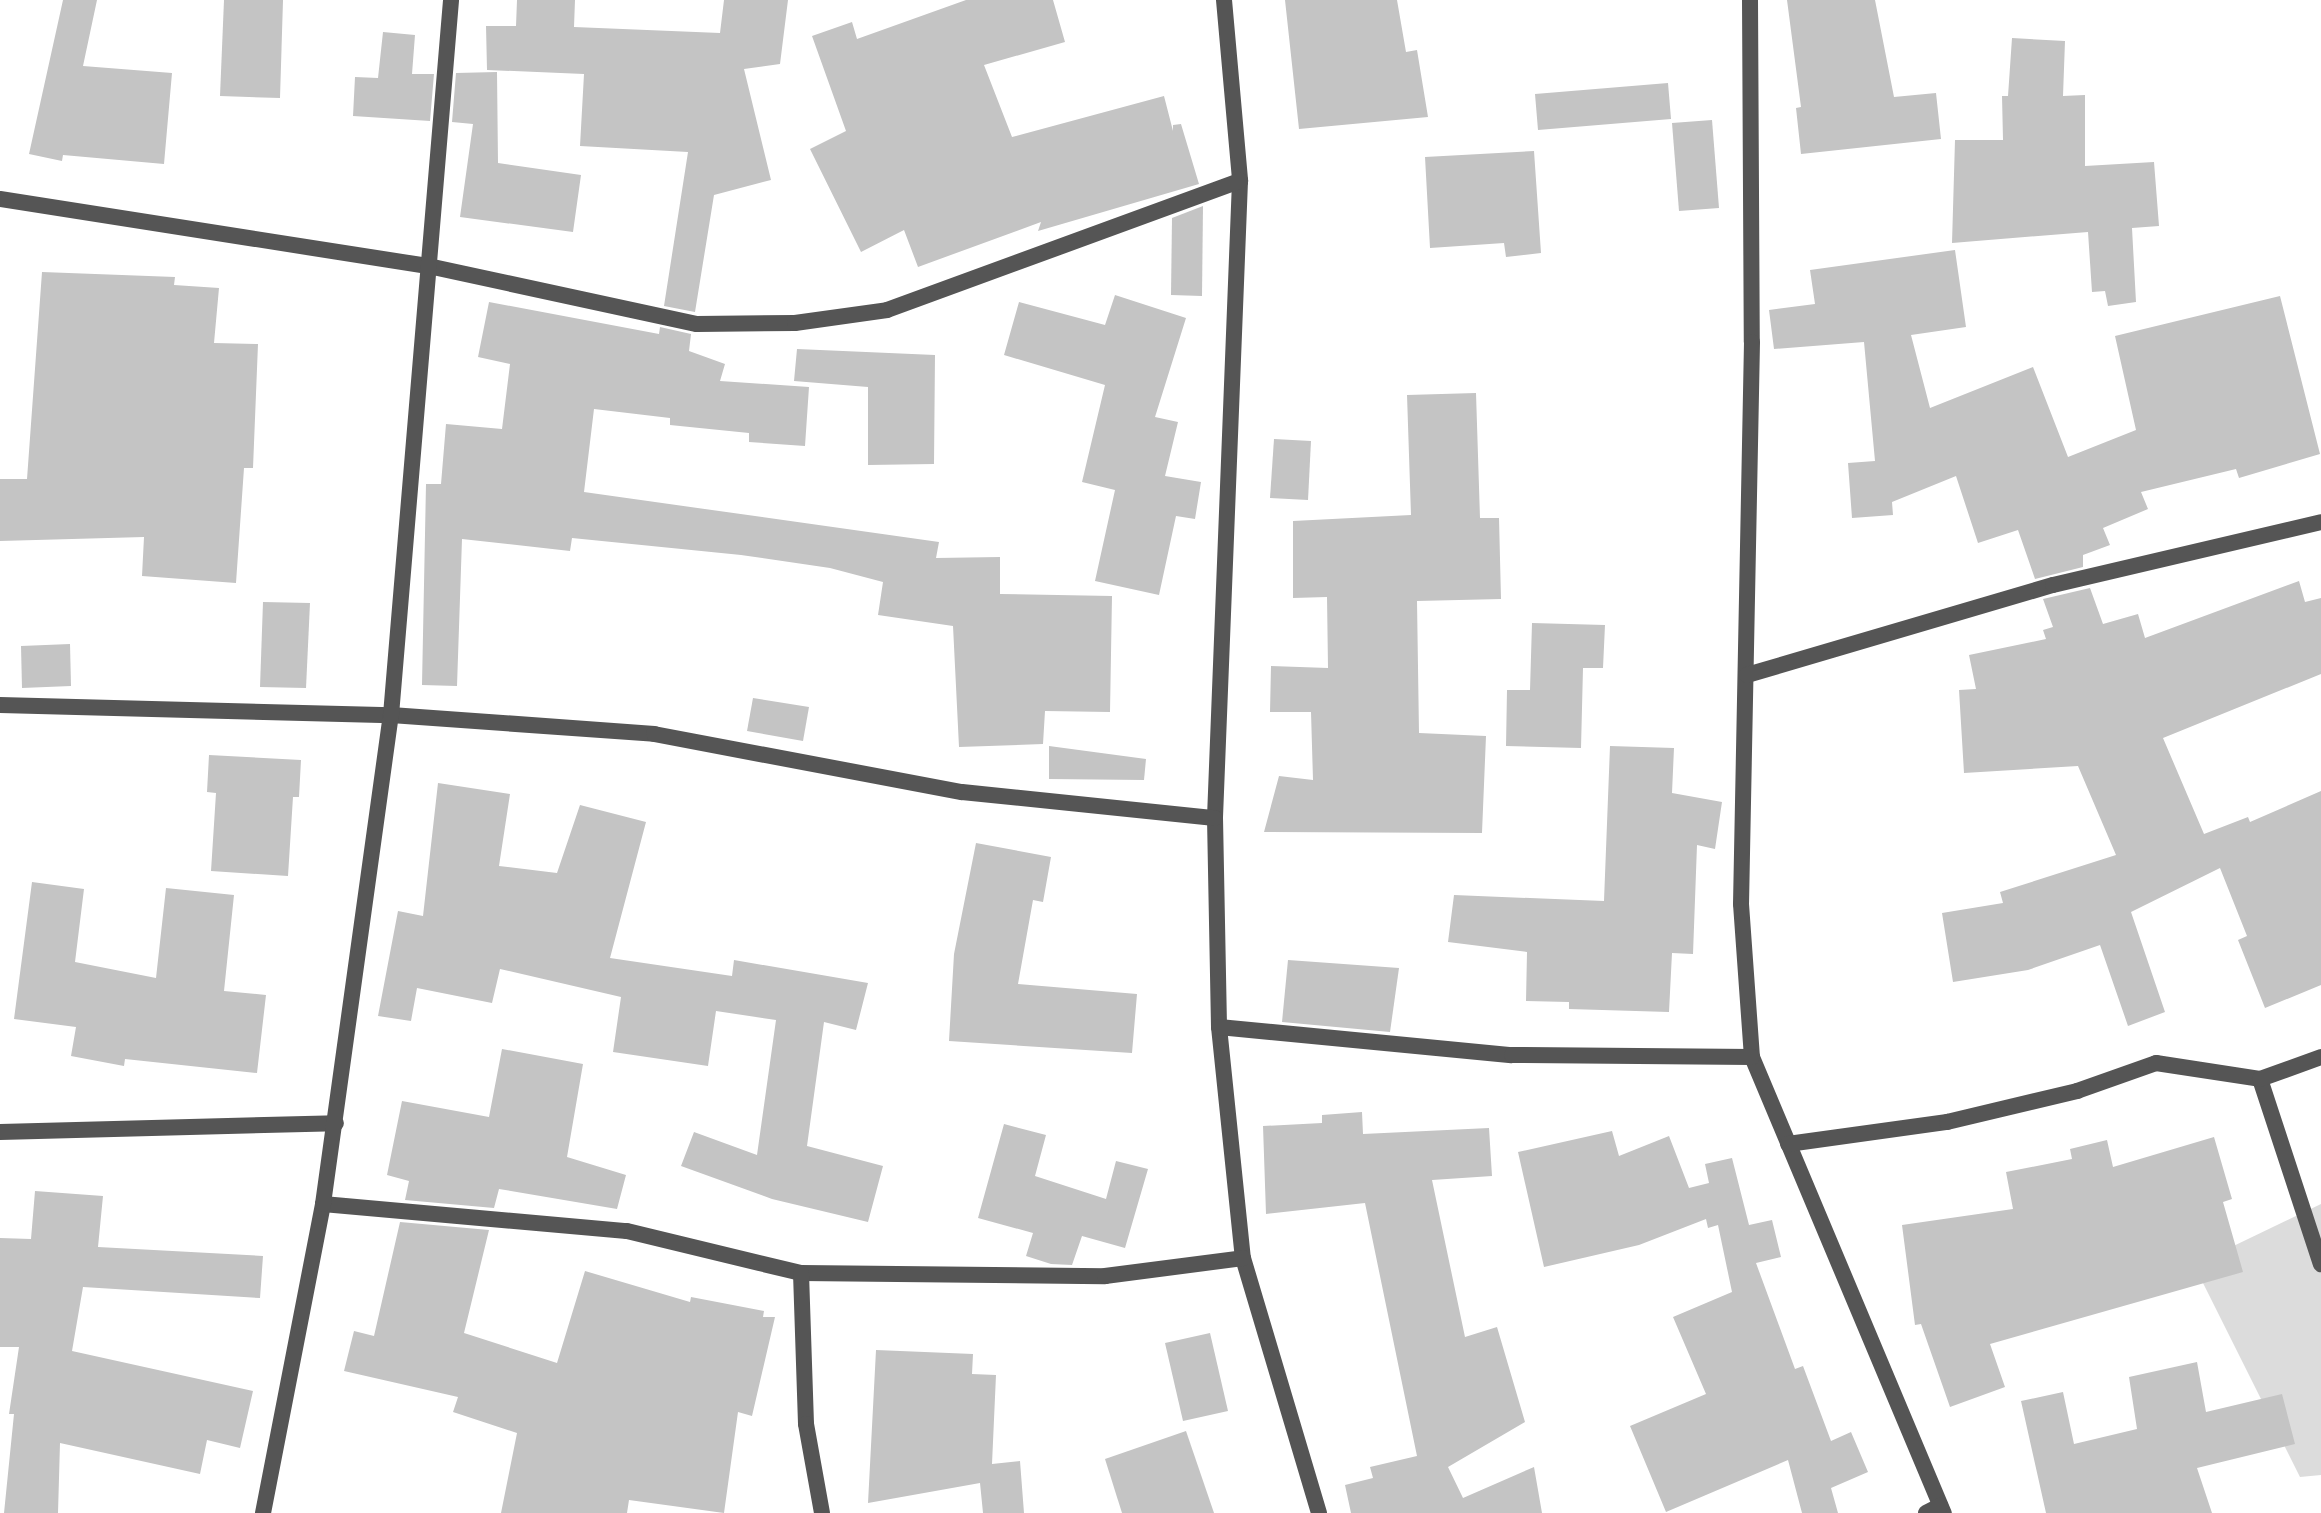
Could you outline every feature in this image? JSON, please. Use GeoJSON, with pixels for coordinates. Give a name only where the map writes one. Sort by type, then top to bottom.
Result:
{"type":"FeatureCollection","features":[{"type":"Feature","properties":{"kind":"street"},"geometry":{"type":"LineString","coordinates":[[263,1513],[336,1123],[391,715],[433,267],[451,0]]}},
{"type":"Feature","properties":{"kind":"street"},"geometry":{"type":"LineString","coordinates":[[1224,0],[1240,181],[1215,818],[1219,1027],[1243,1258],[1319,1513]]}},
{"type":"Feature","properties":{"kind":"street"},"geometry":{"type":"LineString","coordinates":[[1750,0],[1752,342],[1741,904],[1752,1057],[1936,1511]]}},
{"type":"Feature","properties":{"kind":"street"},"geometry":{"type":"LineString","coordinates":[[0,199],[433,267],[697,324],[795,323],[887,310],[1240,181]]}},
{"type":"Feature","properties":{"kind":"street"},"geometry":{"type":"LineString","coordinates":[[1747,675],[2053,585],[2321,522]]}},
{"type":"Feature","properties":{"kind":"street"},"geometry":{"type":"LineString","coordinates":[[0,705],[391,715],[654,734],[962,792],[1215,818]]}},
{"type":"Feature","properties":{"kind":"street"},"geometry":{"type":"LineString","coordinates":[[1219,1027],[1512,1055],[1752,1057]]}},
{"type":"Feature","properties":{"kind":"street"},"geometry":{"type":"LineString","coordinates":[[1788,1144],[1947,1122],[2077,1091],[2156,1063],[2260,1079],[2321,1057]]}},
{"type":"Feature","properties":{"kind":"street"},"geometry":{"type":"LineString","coordinates":[[2260,1079],[2321,1264]]}},
{"type":"Feature","properties":{"kind":"street"},"geometry":{"type":"LineString","coordinates":[[0,1132],[336,1123]]}},
{"type":"Feature","properties":{"kind":"street"},"geometry":{"type":"LineString","coordinates":[[323,1204],[627,1231],[801,1273],[1105,1276],[1243,1258]]}},
{"type":"Feature","properties":{"kind":"street"},"geometry":{"type":"LineString","coordinates":[[801,1273],[806,1424],[822,1513]]}},
{"type":"Feature","properties":{"kind":"shaded area"},"geometry":{"type":"Polygon","coordinates":[[[2321,1204],[2321,1475],[2300,1477],[2194,1265],[2321,1204]]]}},
{"type":"Feature","properties":{"kind":"building"},"geometry":{"type":"Polygon","coordinates":[[[63,0],[97,0],[83,66],[172,73],[164,164],[63,155],[62,161],[29,154],[63,0]]]}},
{"type":"Feature","properties":{"kind":"building"},"geometry":{"type":"Polygon","coordinates":[[[224,0],[283,0],[280,98],[220,96],[224,0]]]}},
{"type":"Feature","properties":{"kind":"building"},"geometry":{"type":"Polygon","coordinates":[[[517,0],[575,0],[574,27],[720,33],[724,0],[788,0],[780,64],[744,69],[771,180],[714,195],[695,312],[664,306],[688,152],[580,146],[584,74],[487,70],[486,26],[516,26],[517,0]]]}},
{"type":"Feature","properties":{"kind":"building"},"geometry":{"type":"Polygon","coordinates":[[[966,0],[1053,0],[1065,42],[984,65],[1012,137],[1164,96],[1173,131],[1173,125],[1181,124],[1199,184],[1038,231],[1041,222],[918,267],[904,230],[861,252],[810,149],[846,131],[812,36],[852,22],[857,39],[966,0]]]}},
{"type":"Feature","properties":{"kind":"building"},"geometry":{"type":"Polygon","coordinates":[[[1285,0],[1397,0],[1406,52],[1417,50],[1428,117],[1299,129],[1285,0]]]}},
{"type":"Feature","properties":{"kind":"building"},"geometry":{"type":"Polygon","coordinates":[[[1787,0],[1875,0],[1894,97],[1936,93],[1941,139],[1801,154],[1796,108],[1801,107],[1787,0]]]}},
{"type":"Feature","properties":{"kind":"building"},"geometry":{"type":"Polygon","coordinates":[[[383,32],[415,35],[412,74],[434,74],[430,121],[353,116],[355,77],[378,78],[383,32]]]}},
{"type":"Feature","properties":{"kind":"building"},"geometry":{"type":"Polygon","coordinates":[[[2012,38],[2065,41],[2063,96],[2085,95],[2085,166],[2154,162],[2159,226],[2132,228],[2136,302],[2108,306],[2105,291],[2092,292],[2088,232],[1952,243],[1955,140],[2003,140],[2002,96],[2008,96],[2012,38]]]}},
{"type":"Feature","properties":{"kind":"building"},"geometry":{"type":"Polygon","coordinates":[[[497,72],[498,163],[581,175],[573,232],[460,217],[473,124],[452,122],[456,73],[497,72]]]}},
{"type":"Feature","properties":{"kind":"building"},"geometry":{"type":"Polygon","coordinates":[[[1668,83],[1671,119],[1538,130],[1535,94],[1668,83]]]}},
{"type":"Feature","properties":{"kind":"building"},"geometry":{"type":"Polygon","coordinates":[[[1712,120],[1719,208],[1679,211],[1672,123],[1712,120]]]}},
{"type":"Feature","properties":{"kind":"building"},"geometry":{"type":"Polygon","coordinates":[[[1534,151],[1541,253],[1506,257],[1504,243],[1430,248],[1425,157],[1534,151]]]}},
{"type":"Feature","properties":{"kind":"building"},"geometry":{"type":"Polygon","coordinates":[[[1203,206],[1202,296],[1171,295],[1172,218],[1203,206]]]}},
{"type":"Feature","properties":{"kind":"building"},"geometry":{"type":"Polygon","coordinates":[[[1955,250],[1966,327],[1911,335],[1930,408],[2033,367],[2068,457],[2136,430],[2115,336],[2280,296],[2320,454],[2239,478],[2236,469],[2141,492],[2148,509],[2103,528],[2110,545],[2083,555],[2083,567],[2035,579],[2018,530],[1978,543],[1956,476],[1892,502],[1893,515],[1852,518],[1848,463],[1875,461],[1864,342],[1774,349],[1769,310],[1815,304],[1810,270],[1955,250]]]}},
{"type":"Feature","properties":{"kind":"building"},"geometry":{"type":"Polygon","coordinates":[[[42,272],[175,277],[174,285],[219,288],[214,343],[258,344],[253,468],[244,468],[236,583],[142,576],[144,537],[0,541],[0,479],[27,479],[42,272]]]}},
{"type":"Feature","properties":{"kind":"building"},"geometry":{"type":"Polygon","coordinates":[[[1115,295],[1186,318],[1155,417],[1178,422],[1165,476],[1201,482],[1195,519],[1176,516],[1159,595],[1095,581],[1115,490],[1082,482],[1105,385],[1004,355],[1019,302],[1105,325],[1115,295]]]}},
{"type":"Feature","properties":{"kind":"building"},"geometry":{"type":"Polygon","coordinates":[[[489,302],[659,334],[660,327],[691,334],[689,351],[725,364],[720,381],[809,387],[805,446],[749,442],[749,433],[670,425],[670,418],[594,409],[584,492],[939,542],[936,558],[1000,557],[1000,594],[1112,596],[1110,712],[1045,711],[1043,744],[959,747],[953,626],[878,615],[883,582],[830,568],[741,555],[572,538],[570,551],[462,539],[457,686],[422,685],[426,484],[441,484],[446,424],[502,429],[510,364],[478,357],[489,302]]]}},
{"type":"Feature","properties":{"kind":"building"},"geometry":{"type":"Polygon","coordinates":[[[797,349],[935,355],[934,464],[868,465],[868,387],[794,381],[797,349]]]}},
{"type":"Feature","properties":{"kind":"building"},"geometry":{"type":"Polygon","coordinates":[[[1476,393],[1480,518],[1499,518],[1501,599],[1417,601],[1419,733],[1486,736],[1482,833],[1264,832],[1279,776],[1313,780],[1311,712],[1270,712],[1271,666],[1328,668],[1327,597],[1293,598],[1293,521],[1411,515],[1407,395],[1476,393]]]}},
{"type":"Feature","properties":{"kind":"building"},"geometry":{"type":"Polygon","coordinates":[[[1274,439],[1311,441],[1308,500],[1270,498],[1274,439]]]}},
{"type":"Feature","properties":{"kind":"building"},"geometry":{"type":"Polygon","coordinates":[[[2299,581],[2305,602],[2321,598],[2321,674],[2163,738],[2204,834],[2248,817],[2250,822],[2321,791],[2321,985],[2265,1008],[2238,940],[2247,936],[2220,868],[2131,912],[2165,1012],[2128,1026],[2100,945],[2028,970],[1953,982],[1942,913],[2003,903],[2000,892],[2116,855],[2078,766],[1964,773],[1959,690],[1976,689],[1969,655],[2046,639],[2043,630],[2053,627],[2043,599],[2090,588],[2103,624],[2138,614],[2145,638],[2299,581]]]}},
{"type":"Feature","properties":{"kind":"building"},"geometry":{"type":"Polygon","coordinates":[[[263,602],[310,603],[306,688],[260,687],[263,602]]]}},
{"type":"Feature","properties":{"kind":"building"},"geometry":{"type":"Polygon","coordinates":[[[1532,623],[1605,625],[1603,668],[1583,668],[1581,748],[1506,746],[1507,690],[1530,690],[1532,623]]]}},
{"type":"Feature","properties":{"kind":"building"},"geometry":{"type":"Polygon","coordinates":[[[70,644],[71,686],[22,688],[21,646],[70,644]]]}},
{"type":"Feature","properties":{"kind":"building"},"geometry":{"type":"Polygon","coordinates":[[[753,698],[809,707],[803,741],[747,731],[753,698]]]}},
{"type":"Feature","properties":{"kind":"building"},"geometry":{"type":"Polygon","coordinates":[[[1049,746],[1146,759],[1144,780],[1049,779],[1049,746]]]}},
{"type":"Feature","properties":{"kind":"building"},"geometry":{"type":"Polygon","coordinates":[[[1610,746],[1674,748],[1672,793],[1722,802],[1715,849],[1697,845],[1693,954],[1672,953],[1669,1012],[1569,1009],[1569,1002],[1526,1001],[1527,952],[1448,942],[1454,895],[1604,901],[1610,746]]]}},
{"type":"Feature","properties":{"kind":"building"},"geometry":{"type":"Polygon","coordinates":[[[209,755],[301,760],[299,797],[293,797],[288,876],[211,871],[216,793],[207,792],[209,755]]]}},
{"type":"Feature","properties":{"kind":"building"},"geometry":{"type":"Polygon","coordinates":[[[438,783],[510,794],[499,866],[557,873],[580,805],[646,822],[610,958],[732,976],[734,960],[868,983],[856,1030],[824,1022],[807,1146],[883,1166],[868,1222],[772,1199],[681,1166],[694,1132],[757,1155],[776,1020],[716,1011],[708,1066],[613,1052],[621,997],[500,969],[492,1003],[417,988],[411,1021],[378,1016],[398,911],[423,916],[438,783]]]}},
{"type":"Feature","properties":{"kind":"building"},"geometry":{"type":"Polygon","coordinates":[[[976,843],[1051,857],[1043,902],[1033,900],[1018,984],[1137,994],[1132,1053],[949,1041],[954,954],[976,843]]]}},
{"type":"Feature","properties":{"kind":"building"},"geometry":{"type":"Polygon","coordinates":[[[32,882],[84,889],[75,962],[156,978],[166,888],[234,895],[224,991],[266,995],[257,1073],[125,1059],[124,1066],[71,1056],[76,1027],[14,1019],[32,882]]]}},
{"type":"Feature","properties":{"kind":"building"},"geometry":{"type":"Polygon","coordinates":[[[1288,960],[1399,968],[1390,1032],[1282,1022],[1288,960]]]}},
{"type":"Feature","properties":{"kind":"building"},"geometry":{"type":"Polygon","coordinates":[[[502,1049],[583,1064],[567,1157],[626,1175],[617,1209],[499,1189],[494,1208],[405,1200],[409,1181],[387,1175],[402,1101],[489,1117],[502,1049]]]}},
{"type":"Feature","properties":{"kind":"building"},"geometry":{"type":"Polygon","coordinates":[[[1362,1112],[1363,1134],[1489,1128],[1492,1176],[1432,1180],[1465,1337],[1497,1327],[1525,1422],[1448,1467],[1463,1498],[1534,1467],[1542,1513],[1351,1513],[1345,1485],[1373,1478],[1370,1467],[1417,1456],[1365,1203],[1266,1214],[1263,1126],[1322,1123],[1322,1115],[1362,1112]]]}},
{"type":"Feature","properties":{"kind":"building"},"geometry":{"type":"Polygon","coordinates":[[[1004,1124],[1046,1135],[1035,1176],[1106,1199],[1116,1161],[1148,1169],[1125,1248],[1082,1236],[1072,1265],[1051,1264],[1026,1256],[1033,1233],[978,1218],[1004,1124]]]}},
{"type":"Feature","properties":{"kind":"building"},"geometry":{"type":"Polygon","coordinates":[[[1612,1131],[1619,1156],[1669,1136],[1689,1188],[1709,1183],[1705,1164],[1732,1158],[1749,1225],[1772,1220],[1781,1257],[1756,1263],[1795,1369],[1803,1366],[1831,1441],[1851,1432],[1868,1472],[1831,1488],[1838,1513],[1802,1513],[1788,1460],[1666,1512],[1630,1426],[1706,1394],[1673,1317],[1732,1292],[1718,1225],[1708,1228],[1706,1219],[1639,1245],[1544,1267],[1518,1152],[1612,1131]]]}},
{"type":"Feature","properties":{"kind":"building"},"geometry":{"type":"Polygon","coordinates":[[[2214,1137],[2232,1199],[2223,1202],[2243,1272],[1990,1344],[2005,1387],[1950,1407],[1921,1324],[1915,1325],[1902,1225],[2013,1209],[2006,1172],[2072,1159],[2070,1149],[2107,1140],[2113,1167],[2214,1137]]]}},
{"type":"Feature","properties":{"kind":"building"},"geometry":{"type":"Polygon","coordinates":[[[35,1191],[103,1196],[98,1247],[263,1256],[260,1298],[83,1287],[72,1351],[253,1391],[240,1448],[207,1440],[200,1474],[60,1443],[58,1513],[4,1513],[14,1414],[9,1414],[19,1347],[0,1347],[0,1238],[31,1239],[35,1191]]]}},
{"type":"Feature","properties":{"kind":"building"},"geometry":{"type":"Polygon","coordinates":[[[400,1222],[489,1230],[464,1333],[557,1363],[585,1271],[690,1302],[691,1297],[764,1311],[763,1317],[775,1317],[752,1416],[738,1412],[724,1513],[629,1500],[627,1513],[501,1513],[517,1433],[453,1412],[458,1397],[344,1371],[354,1331],[374,1336],[400,1222]]]}},
{"type":"Feature","properties":{"kind":"building"},"geometry":{"type":"Polygon","coordinates":[[[1210,1333],[1228,1411],[1183,1421],[1165,1343],[1210,1333]]]}},
{"type":"Feature","properties":{"kind":"building"},"geometry":{"type":"Polygon","coordinates":[[[876,1350],[973,1354],[972,1374],[996,1375],[992,1464],[1020,1461],[1024,1513],[983,1513],[980,1483],[868,1503],[876,1350]]]}},
{"type":"Feature","properties":{"kind":"building"},"geometry":{"type":"Polygon","coordinates":[[[2197,1362],[2206,1412],[2282,1394],[2295,1444],[2197,1468],[2212,1513],[2046,1513],[2021,1401],[2063,1392],[2074,1444],[2137,1429],[2129,1377],[2197,1362]]]}},
{"type":"Feature","properties":{"kind":"building"},"geometry":{"type":"Polygon","coordinates":[[[1186,1431],[1214,1513],[1122,1513],[1105,1459],[1186,1431]]]}}]}
